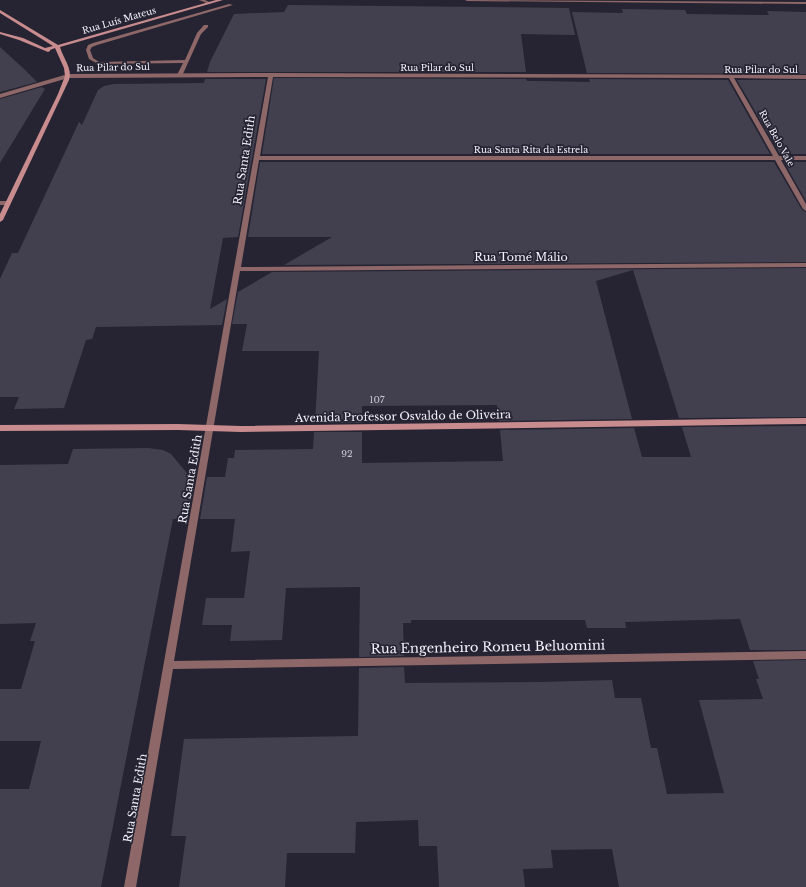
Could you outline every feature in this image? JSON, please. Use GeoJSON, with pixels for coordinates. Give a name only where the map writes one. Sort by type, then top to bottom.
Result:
{"type":"FeatureCollection","features":[{"type":"Feature","properties":{"kind":"main road","name":"Rua Luís Mateus"},"geometry":{"type":"LineString","coordinates":[[44,50],[221,0]]}},
{"type":"Feature","properties":{"kind":"main road"},"geometry":{"type":"LineString","coordinates":[[0,11],[56,46],[68,76],[62,94],[0,220]]}},
{"type":"Feature","properties":{"kind":"main road"},"geometry":{"type":"LineString","coordinates":[[0,33],[58,54]]}},
{"type":"Feature","properties":{"kind":"main road"},"geometry":{"type":"LineString","coordinates":[[0,36],[8,35]]}},
{"type":"Feature","properties":{"kind":"main road","name":"Avenida Professor Osvaldo de Oliveira"},"geometry":{"type":"LineString","coordinates":[[0,428],[241,429],[806,422]]}},
{"type":"Feature","properties":{"kind":"street"},"geometry":{"type":"LineString","coordinates":[[201,0],[209,3]]}},
{"type":"Feature","properties":{"kind":"street"},"geometry":{"type":"LineString","coordinates":[[467,0],[806,3]]}},
{"type":"Feature","properties":{"kind":"street"},"geometry":{"type":"LineString","coordinates":[[185,61],[98,63],[91,59],[88,50],[90,46],[231,5]]}},
{"type":"Feature","properties":{"kind":"street"},"geometry":{"type":"LineString","coordinates":[[131,25],[139,32]]}},
{"type":"Feature","properties":{"kind":"street"},"geometry":{"type":"LineString","coordinates":[[180,75],[185,61],[199,33],[206,26]]}},
{"type":"Feature","properties":{"kind":"street","name":"Rua Pilar do Sul"},"geometry":{"type":"LineString","coordinates":[[0,96],[68,76],[270,75],[806,77]]}},
{"type":"Feature","properties":{"kind":"street","name":"Rua Santa Edith"},"geometry":{"type":"LineString","coordinates":[[130,887],[170,665],[270,75]]}},
{"type":"Feature","properties":{"kind":"street","name":"Rua Belo Vale"},"geometry":{"type":"LineString","coordinates":[[731,77],[806,209]]}},
{"type":"Feature","properties":{"kind":"street","name":"Rua Santa Rita da Estrela"},"geometry":{"type":"LineString","coordinates":[[256,158],[806,158]]}},
{"type":"Feature","properties":{"kind":"street"},"geometry":{"type":"LineString","coordinates":[[0,203],[8,203]]}},
{"type":"Feature","properties":{"kind":"street","name":"Rua Tomé Málio"},"geometry":{"type":"LineString","coordinates":[[237,269],[806,264]]}},
{"type":"Feature","properties":{"kind":"street","name":"Rua Engenheiro Romeu Beluomini"},"geometry":{"type":"LineString","coordinates":[[170,665],[806,655]]}},
{"type":"Feature","properties":{"kind":"building"},"geometry":{"type":"Polygon","coordinates":[[[288,5],[569,8],[575,35],[521,34],[526,72],[207,72],[210,62],[234,14],[284,12],[288,5]]]}},
{"type":"Feature","properties":{"kind":"building"},"geometry":{"type":"Polygon","coordinates":[[[622,9],[685,10],[687,14],[769,15],[767,11],[806,12],[806,74],[587,73],[572,12],[623,13],[622,9]]]}},
{"type":"Feature","properties":{"kind":"building"},"geometry":{"type":"Polygon","coordinates":[[[0,47],[23,68],[37,82],[0,92],[0,47]]]}},
{"type":"Feature","properties":{"kind":"building"},"geometry":{"type":"Polygon","coordinates":[[[274,78],[526,79],[527,81],[590,82],[589,79],[728,80],[770,154],[262,154],[274,78]]]}},
{"type":"Feature","properties":{"kind":"building"},"geometry":{"type":"Polygon","coordinates":[[[205,79],[266,79],[238,237],[223,238],[210,309],[227,299],[222,325],[96,327],[92,339],[86,340],[64,408],[14,409],[19,397],[0,397],[0,279],[12,253],[18,253],[79,122],[82,125],[98,90],[104,86],[114,84],[204,83],[205,79]]]}},
{"type":"Feature","properties":{"kind":"building"},"geometry":{"type":"Polygon","coordinates":[[[737,80],[806,80],[806,154],[780,154],[737,80]]]}},
{"type":"Feature","properties":{"kind":"building"},"geometry":{"type":"Polygon","coordinates":[[[42,87],[45,89],[0,163],[0,99],[42,87]]]}},
{"type":"Feature","properties":{"kind":"building"},"geometry":{"type":"Polygon","coordinates":[[[260,162],[774,162],[802,210],[806,212],[806,262],[284,265],[332,237],[248,237],[260,162]]]}},
{"type":"Feature","properties":{"kind":"building"},"geometry":{"type":"Polygon","coordinates":[[[784,162],[806,162],[806,201],[784,162]]]}},
{"type":"Feature","properties":{"kind":"building"},"geometry":{"type":"Polygon","coordinates":[[[806,268],[806,417],[679,418],[633,270],[596,281],[632,419],[499,421],[497,405],[362,406],[362,423],[315,423],[319,351],[242,351],[247,324],[232,324],[238,292],[272,272],[806,268]]]}},
{"type":"Feature","properties":{"kind":"building"},"geometry":{"type":"Polygon","coordinates":[[[806,426],[806,650],[750,650],[740,619],[625,622],[626,628],[587,628],[585,620],[411,620],[411,623],[403,623],[404,656],[359,657],[360,587],[286,588],[282,640],[230,641],[232,625],[202,625],[206,598],[244,598],[250,551],[231,552],[235,519],[200,519],[207,477],[225,477],[228,458],[234,458],[235,450],[313,449],[314,432],[362,432],[362,463],[503,461],[500,430],[634,428],[642,457],[691,457],[682,427],[806,426]]]}},
{"type":"Feature","properties":{"kind":"building"},"geometry":{"type":"Polygon","coordinates":[[[148,448],[163,450],[171,454],[191,478],[195,478],[188,519],[173,519],[101,887],[0,887],[0,789],[29,789],[41,741],[0,741],[0,689],[21,689],[35,641],[30,641],[36,623],[0,624],[0,465],[68,464],[73,449],[148,448]]]}},
{"type":"Feature","properties":{"kind":"building"},"geometry":{"type":"Polygon","coordinates":[[[806,660],[806,887],[619,887],[612,849],[551,850],[553,868],[523,869],[525,887],[439,887],[437,846],[419,846],[418,820],[356,822],[355,853],[287,853],[285,887],[179,887],[186,836],[171,836],[184,739],[358,736],[359,668],[404,667],[405,683],[612,680],[615,698],[641,698],[651,748],[657,748],[667,794],[724,793],[699,700],[763,699],[756,679],[759,679],[753,661],[806,660]]]}}]}
